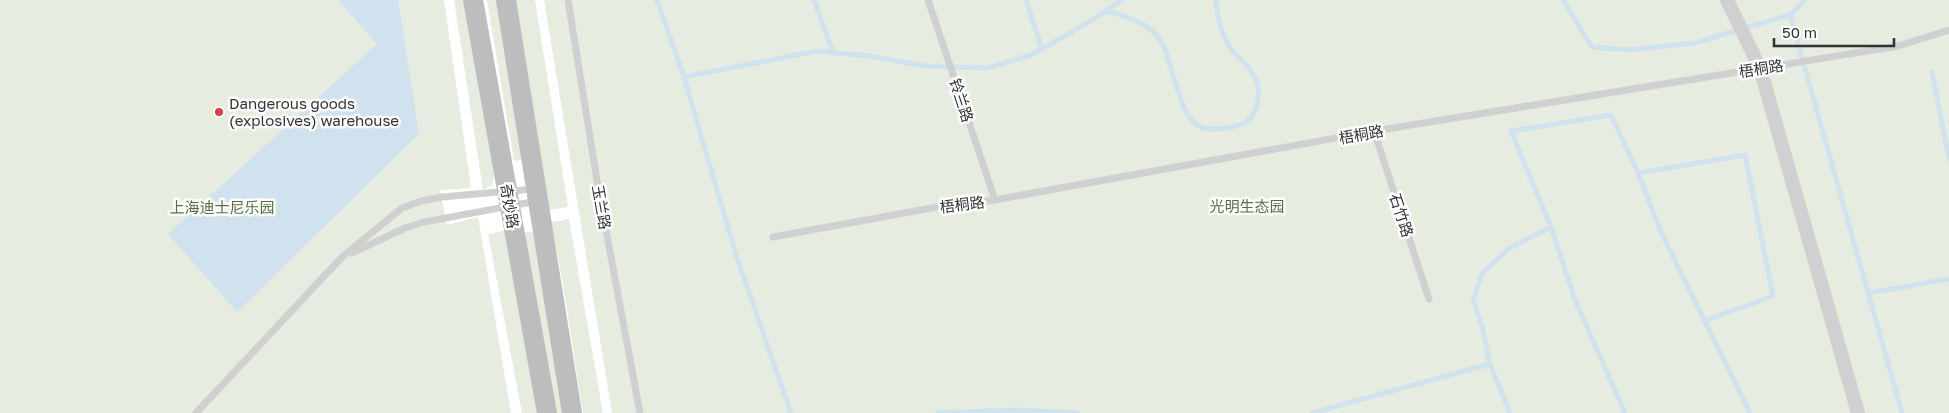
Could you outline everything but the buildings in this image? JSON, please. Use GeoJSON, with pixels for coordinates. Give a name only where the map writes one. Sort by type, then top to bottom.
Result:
{"type":"FeatureCollection","features":[{"type":"Feature","properties":{"kind":"street","name":"奇妙路"},"geometry":{"type":"LineString","coordinates":[[473,0],[547,413]]}},
{"type":"Feature","properties":{"kind":"street","name":"奇妙路"},"geometry":{"type":"LineString","coordinates":[[506,0],[572,413]]}},
{"type":"Feature","properties":{"kind":"street"},"geometry":{"type":"LineString","coordinates":[[1727,0],[1760,68],[1858,413]]}},
{"type":"Feature","properties":{"kind":"lane","name":"玉兰路"},"geometry":{"type":"LineString","coordinates":[[568,0],[598,187],[640,413]]}},
{"type":"Feature","properties":{"kind":"lane","name":"铃兰路"},"geometry":{"type":"LineString","coordinates":[[928,0],[995,200]]}},
{"type":"Feature","properties":{"kind":"lane","name":"梧桐路"},"geometry":{"type":"LineString","coordinates":[[773,237],[937,207],[995,200],[1374,131],[1898,46],[1949,30]]}},
{"type":"Feature","properties":{"kind":"lane","name":"石竹路"},"geometry":{"type":"LineString","coordinates":[[1374,131],[1429,299]]}},
{"type":"Feature","properties":{"kind":"lane"},"geometry":{"type":"LineString","coordinates":[[342,257],[405,228],[509,199],[536,195]]}},
{"type":"Feature","properties":{"kind":"lane"},"geometry":{"type":"LineString","coordinates":[[196,413],[342,257],[402,208],[421,201],[509,199],[536,195]]}},
{"type":"Feature","properties":{"kind":"green space","name":"上海迪士尼乐园"},"geometry":{"type":"Polygon","coordinates":[[[0,0],[444,0],[471,188],[440,190],[447,225],[478,217],[511,413],[0,413],[0,0]]]}},
{"type":"Feature","properties":{"kind":"green space"},"geometry":{"type":"Polygon","coordinates":[[[454,0],[471,0],[493,153],[494,177],[492,185],[483,190],[454,0]]]}},
{"type":"Feature","properties":{"kind":"green space"},"geometry":{"type":"Polygon","coordinates":[[[487,0],[498,0],[523,159],[514,161],[487,0]]]}},
{"type":"Feature","properties":{"kind":"green space"},"geometry":{"type":"Polygon","coordinates":[[[515,0],[535,0],[568,207],[548,210],[515,0]]]}},
{"type":"Feature","properties":{"kind":"green space","name":"光明生态园"},"geometry":{"type":"Polygon","coordinates":[[[544,0],[1949,0],[1949,413],[612,413],[544,0]]]}},
{"type":"Feature","properties":{"kind":"green space"},"geometry":{"type":"Polygon","coordinates":[[[569,219],[603,413],[583,413],[565,293],[550,222],[569,219]]]}},
{"type":"Feature","properties":{"kind":"green space"},"geometry":{"type":"Polygon","coordinates":[[[506,230],[539,413],[522,413],[488,234],[506,230]]]}},
{"type":"Feature","properties":{"kind":"green space"},"geometry":{"type":"Polygon","coordinates":[[[534,231],[565,413],[556,413],[523,233],[534,231]]]}},
{"type":"Feature","properties":{"kind":"water"},"geometry":{"type":"Polygon","coordinates":[[[338,0],[398,0],[419,134],[237,312],[168,234],[377,44],[338,0]]]}},
{"type":"Feature","properties":{"kind":"waterway"},"geometry":{"type":"LineString","coordinates":[[657,0],[684,77],[737,258],[791,413]]}},
{"type":"Feature","properties":{"kind":"waterway"},"geometry":{"type":"LineString","coordinates":[[814,0],[833,52]]}},
{"type":"Feature","properties":{"kind":"waterway"},"geometry":{"type":"LineString","coordinates":[[1026,0],[1042,49]]}},
{"type":"Feature","properties":{"kind":"waterway"},"geometry":{"type":"LineString","coordinates":[[684,77],[817,51],[870,56],[924,66],[988,68],[1031,55],[1089,22],[1122,0]]}},
{"type":"Feature","properties":{"kind":"waterway"},"geometry":{"type":"LineString","coordinates":[[1106,11],[1128,17],[1154,32],[1166,53],[1183,105],[1190,118],[1204,128],[1225,128],[1240,125],[1250,119],[1256,108],[1258,91],[1257,81],[1251,71],[1232,50],[1225,39],[1216,0]]}},
{"type":"Feature","properties":{"kind":"waterway"},"geometry":{"type":"LineString","coordinates":[[1563,0],[1592,47],[1630,50],[1694,43],[1790,15],[1805,0]]}},
{"type":"Feature","properties":{"kind":"waterway"},"geometry":{"type":"LineString","coordinates":[[1790,15],[1902,413]]}},
{"type":"Feature","properties":{"kind":"waterway"},"geometry":{"type":"LineString","coordinates":[[1932,72],[1949,159]]}},
{"type":"Feature","properties":{"kind":"waterway"},"geometry":{"type":"LineString","coordinates":[[1312,413],[1490,364],[1482,326],[1473,300],[1482,274],[1508,249],[1551,227],[1511,131],[1611,115],[1638,173],[1745,155],[1773,296],[1704,321]]}},
{"type":"Feature","properties":{"kind":"waterway"},"geometry":{"type":"LineString","coordinates":[[1638,173],[1661,232],[1750,413]]}},
{"type":"Feature","properties":{"kind":"waterway"},"geometry":{"type":"LineString","coordinates":[[1551,227],[1575,300],[1625,413]]}},
{"type":"Feature","properties":{"kind":"waterway"},"geometry":{"type":"LineString","coordinates":[[1868,293],[1949,279]]}},
{"type":"Feature","properties":{"kind":"waterway"},"geometry":{"type":"LineString","coordinates":[[1490,364],[1510,413]]}},
{"type":"Feature","properties":{"kind":"waterway"},"geometry":{"type":"LineString","coordinates":[[937,413],[1016,410],[1077,413]]}},
{"type":"Feature","properties":{"kind":"place","name":"Dangerous goods (explosives) warehouse"},"geometry":{"type":"Point","coordinates":[219,112]}}]}
